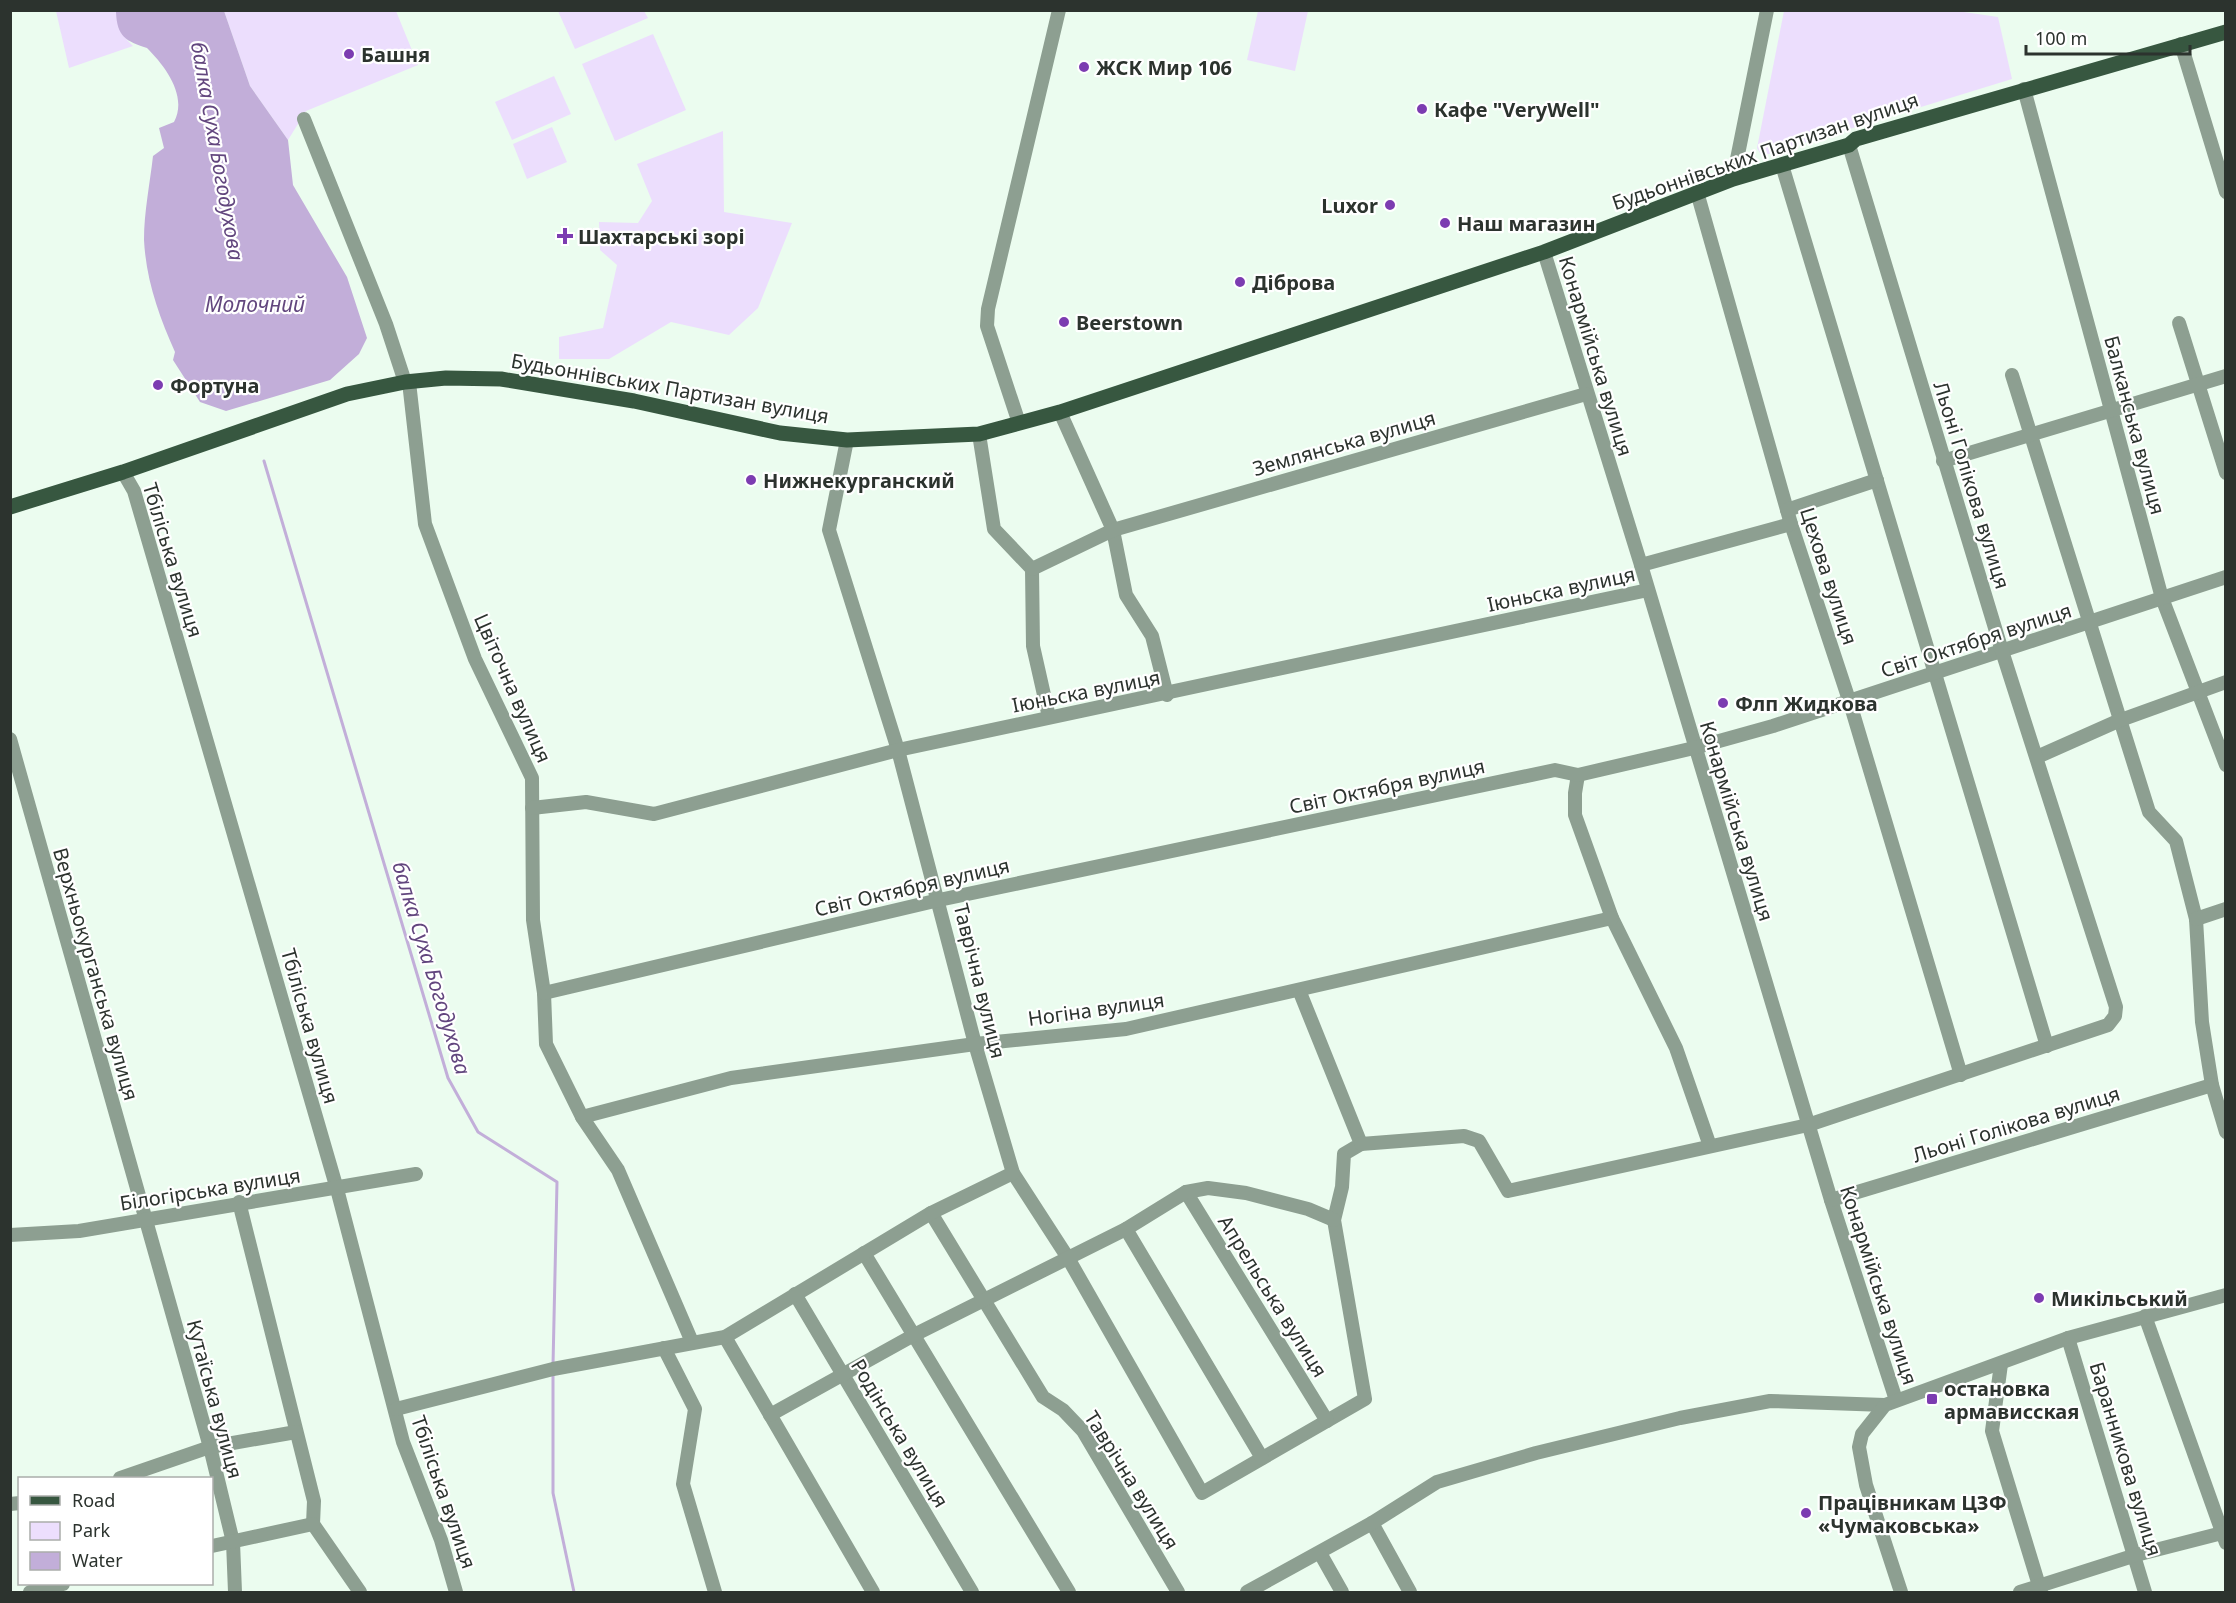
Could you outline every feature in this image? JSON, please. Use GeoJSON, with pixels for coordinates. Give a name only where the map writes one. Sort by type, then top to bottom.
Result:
{"type":"FeatureCollection","features":[{"type":"Feature","properties":{"kind":"main road","name":"Будьоннівських Партизан вулиця"},"geometry":{"type":"LineString","coordinates":[[10,507],[123,472],[337,397],[407,382],[446,378],[501,379],[634,402],[780,433],[847,440],[979,434],[1060,412],[1544,252],[1696,192],[1849,145],[1856,139],[2226,32]]}},
{"type":"Feature","properties":{"kind":"street"},"geometry":{"type":"LineString","coordinates":[[1019,423],[987,326],[988,309],[1059,10]]}},
{"type":"Feature","properties":{"kind":"street"},"geometry":{"type":"LineString","coordinates":[[1733,179],[1767,10]]}},
{"type":"Feature","properties":{"kind":"street"},"geometry":{"type":"LineString","coordinates":[[2181,44],[2226,192]]}},
{"type":"Feature","properties":{"kind":"street","name":"Балканська вулиця"},"geometry":{"type":"LineString","coordinates":[[2024,89],[2162,598],[2226,765]]}},
{"type":"Feature","properties":{"kind":"street","name":"Цвiточна вулиця"},"geometry":{"type":"LineString","coordinates":[[304,119],[407,382],[425,524],[475,659],[532,778],[533,920],[544,993],[546,1044],[582,1117],[618,1170],[692,1342]]}},
{"type":"Feature","properties":{"kind":"street","name":"Льоні Голікова вулиця"},"geometry":{"type":"LineString","coordinates":[[1849,145],[2002,651],[2116,1007],[2115,1016],[2108,1024],[2047,1046]]}},
{"type":"Feature","properties":{"kind":"street"},"geometry":{"type":"LineString","coordinates":[[1126,1229],[1262,1458],[1365,1399],[1334,1220],[1342,1187],[1344,1154],[1361,1144],[1464,1136],[1479,1141],[1508,1191],[1808,1125],[2047,1046],[1782,165]]}},
{"type":"Feature","properties":{"kind":"street","name":"Цехова вулиця"},"geometry":{"type":"LineString","coordinates":[[1696,192],[1791,524],[1850,702],[1961,1075]]}},
{"type":"Feature","properties":{"kind":"street","name":"Конармійська вулиця"},"geometry":{"type":"LineString","coordinates":[[1544,252],[1586,394],[1641,565],[1890,1402]]}},
{"type":"Feature","properties":{"kind":"street"},"geometry":{"type":"LineString","coordinates":[[2180,323],[2226,473]]}},
{"type":"Feature","properties":{"kind":"street"},"geometry":{"type":"LineString","coordinates":[[2012,375],[2118,721],[2149,812],[2176,841],[2196,919],[2202,1022],[2212,1085],[2225,1132]]}},
{"type":"Feature","properties":{"kind":"street"},"geometry":{"type":"LineString","coordinates":[[1943,460],[2111,413],[2226,376]]}},
{"type":"Feature","properties":{"kind":"street","name":"Землянська вулиця"},"geometry":{"type":"LineString","coordinates":[[1032,569],[1113,530],[1586,394]]}},
{"type":"Feature","properties":{"kind":"street"},"geometry":{"type":"LineString","coordinates":[[1060,412],[1113,530],[1126,595],[1152,636],[1167,695]]}},
{"type":"Feature","properties":{"kind":"street"},"geometry":{"type":"LineString","coordinates":[[979,434],[994,529],[1032,569],[1033,646],[1049,717]]}},
{"type":"Feature","properties":{"kind":"street","name":"Таврічна вулиця"},"geometry":{"type":"LineString","coordinates":[[847,440],[829,530],[898,750],[975,1044],[1013,1173],[1068,1258],[1203,1493],[1262,1458]]}},
{"type":"Feature","properties":{"kind":"street","name":"Тбіліська вулиця"},"geometry":{"type":"LineString","coordinates":[[123,472],[134,491],[337,1188],[403,1442],[441,1540],[456,1593]]}},
{"type":"Feature","properties":{"kind":"street"},"geometry":{"type":"LineString","coordinates":[[1787,510],[1877,480]]}},
{"type":"Feature","properties":{"kind":"street"},"geometry":{"type":"LineString","coordinates":[[1641,565],[1791,524]]}},
{"type":"Feature","properties":{"kind":"street","name":"Світ Октября вулиця"},"geometry":{"type":"LineString","coordinates":[[544,993],[939,900],[1555,770],[1578,775],[1694,748],[1850,702],[2226,577]]}},
{"type":"Feature","properties":{"kind":"street","name":"Iюньска вулиця"},"geometry":{"type":"LineString","coordinates":[[532,808],[586,802],[654,814],[898,750],[1049,717],[1167,695],[1648,590]]}},
{"type":"Feature","properties":{"kind":"street"},"geometry":{"type":"LineString","coordinates":[[2037,757],[2118,721],[2226,682]]}},
{"type":"Feature","properties":{"kind":"street","name":"Верхньокурганська вулиця"},"geometry":{"type":"LineString","coordinates":[[10,740],[144,1218]]}},
{"type":"Feature","properties":{"kind":"street"},"geometry":{"type":"LineString","coordinates":[[1578,775],[1575,815],[1612,918],[1676,1048],[1710,1146]]}},
{"type":"Feature","properties":{"kind":"street"},"geometry":{"type":"LineString","coordinates":[[2196,919],[2226,909]]}},
{"type":"Feature","properties":{"kind":"street","name":"Ногіна вулиця"},"geometry":{"type":"LineString","coordinates":[[582,1117],[731,1078],[975,1044],[1126,1029],[1612,918]]}},
{"type":"Feature","properties":{"kind":"street"},"geometry":{"type":"LineString","coordinates":[[1299,990],[1361,1144]]}},
{"type":"Feature","properties":{"kind":"street","name":"Льоні Голікова вулиця"},"geometry":{"type":"LineString","coordinates":[[1831,1200],[2212,1085]]}},
{"type":"Feature","properties":{"kind":"street"},"geometry":{"type":"LineString","coordinates":[[396,1409],[553,1369],[724,1337],[931,1213],[1013,1173]]}},
{"type":"Feature","properties":{"kind":"street","name":"Білогірська вулиця"},"geometry":{"type":"LineString","coordinates":[[10,1235],[79,1231],[144,1218],[416,1174]]}},
{"type":"Feature","properties":{"kind":"street"},"geometry":{"type":"LineString","coordinates":[[770,1415],[914,1335],[1126,1229],[1186,1192],[1208,1188],[1246,1193],[1308,1209],[1334,1220]]}},
{"type":"Feature","properties":{"kind":"street","name":"Апрельська вулиця"},"geometry":{"type":"LineString","coordinates":[[1186,1192],[1327,1421]]}},
{"type":"Feature","properties":{"kind":"street"},"geometry":{"type":"LineString","coordinates":[[239,1202],[314,1502],[313,1524],[360,1593]]}},
{"type":"Feature","properties":{"kind":"street","name":"Таврічна вулиця"},"geometry":{"type":"LineString","coordinates":[[931,1213],[1043,1397],[1063,1410],[1083,1431],[1178,1593]]}},
{"type":"Feature","properties":{"kind":"street","name":"Кутаїська вулиця"},"geometry":{"type":"LineString","coordinates":[[144,1218],[210,1447],[233,1542],[235,1593]]}},
{"type":"Feature","properties":{"kind":"street"},"geometry":{"type":"LineString","coordinates":[[864,1253],[1070,1593]]}},
{"type":"Feature","properties":{"kind":"street","name":"Родінська вулиця"},"geometry":{"type":"LineString","coordinates":[[795,1294],[972,1593]]}},
{"type":"Feature","properties":{"kind":"street"},"geometry":{"type":"LineString","coordinates":[[1257,1590],[1437,1482],[1536,1453],[1680,1418],[1770,1401],[1890,1402],[2068,1338],[2226,1294]]}},
{"type":"Feature","properties":{"kind":"street"},"geometry":{"type":"LineString","coordinates":[[2020,1593],[2040,1589],[2136,1555],[2225,1536],[2145,1316]]}},
{"type":"Feature","properties":{"kind":"street"},"geometry":{"type":"LineString","coordinates":[[724,1337],[873,1593]]}},
{"type":"Feature","properties":{"kind":"street","name":"Баранникова вулиця"},"geometry":{"type":"LineString","coordinates":[[2068,1338],[2136,1555],[2145,1593]]}},
{"type":"Feature","properties":{"kind":"street"},"geometry":{"type":"LineString","coordinates":[[664,1348],[695,1409],[682,1484],[715,1593]]}},
{"type":"Feature","properties":{"kind":"street"},"geometry":{"type":"LineString","coordinates":[[2001,1364],[1992,1431],[2040,1589]]}},
{"type":"Feature","properties":{"kind":"street"},"geometry":{"type":"LineString","coordinates":[[1890,1402],[1862,1434],[1859,1447],[1866,1485],[1901,1593]]}},
{"type":"Feature","properties":{"kind":"street"},"geometry":{"type":"LineString","coordinates":[[126,1477],[210,1447],[296,1432]]}},
{"type":"Feature","properties":{"kind":"street"},"geometry":{"type":"LineString","coordinates":[[1372,1523],[1410,1593]]}},
{"type":"Feature","properties":{"kind":"street"},"geometry":{"type":"LineString","coordinates":[[213,1546],[313,1524]]}},
{"type":"Feature","properties":{"kind":"street"},"geometry":{"type":"LineString","coordinates":[[1320,1553],[1342,1593]]}},
{"type":"Feature","properties":{"kind":"street"},"geometry":{"type":"LineString","coordinates":[[30,1593],[57,1588]]}},
{"type":"Feature","properties":{"kind":"green space"},"geometry":{"type":"Polygon","coordinates":[[[56,11],[117,11],[127,40],[133,46],[69,68],[56,11]]]}},
{"type":"Feature","properties":{"kind":"green space"},"geometry":{"type":"Polygon","coordinates":[[[224,11],[396,11],[418,65],[306,111],[288,140],[250,86],[224,11]]]}},
{"type":"Feature","properties":{"kind":"green space"},"geometry":{"type":"Polygon","coordinates":[[[558,11],[644,11],[648,18],[575,49],[558,11]]]}},
{"type":"Feature","properties":{"kind":"green space"},"geometry":{"type":"Polygon","coordinates":[[[1258,11],[1308,11],[1295,71],[1247,60],[1258,11]]]}},
{"type":"Feature","properties":{"kind":"green space"},"geometry":{"type":"Polygon","coordinates":[[[1784,11],[1957,11],[1998,17],[2012,79],[1762,156],[1757,148],[1784,11]]]}},
{"type":"Feature","properties":{"kind":"green space"},"geometry":{"type":"Polygon","coordinates":[[[653,34],[686,110],[615,141],[582,64],[653,34]]]}},
{"type":"Feature","properties":{"kind":"green space"},"geometry":{"type":"Polygon","coordinates":[[[554,76],[571,114],[512,140],[495,102],[554,76]]]}},
{"type":"Feature","properties":{"kind":"green space"},"geometry":{"type":"Polygon","coordinates":[[[552,127],[567,162],[527,179],[513,144],[552,127]]]}},
{"type":"Feature","properties":{"kind":"green space"},"geometry":{"type":"Polygon","coordinates":[[[723,131],[724,212],[792,223],[758,308],[729,335],[671,322],[609,359],[559,359],[559,337],[603,328],[617,265],[600,250],[599,222],[638,223],[652,201],[637,164],[723,131]]]}},
{"type":"Feature","properties":{"kind":"water","name":"Молочний"},"geometry":{"type":"Polygon","coordinates":[[[224,11],[250,86],[288,140],[293,185],[347,277],[367,338],[359,354],[330,380],[226,411],[200,402],[173,360],[175,352],[154,298],[145,255],[146,208],[153,156],[164,148],[159,128],[174,122],[178,112],[178,102],[167,72],[147,48],[124,37],[118,27],[116,12],[224,11]]]}},
{"type":"Feature","properties":{"kind":"waterway","name":"балка Суха Богодухова"},"geometry":{"type":"LineString","coordinates":[[264,461],[448,1078],[478,1132],[557,1182],[553,1365]]}},
{"type":"Feature","properties":{"kind":"waterway","name":"балка Суха Богодухова"},"geometry":{"type":"LineString","coordinates":[[553,1375],[553,1493],[574,1592]]}},
{"type":"Feature","properties":{"kind":"place","name":"Башня"},"geometry":{"type":"Point","coordinates":[349,54]}},
{"type":"Feature","properties":{"kind":"place","name":"ЖСК Мир 106"},"geometry":{"type":"Point","coordinates":[1084,67]}},
{"type":"Feature","properties":{"kind":"place","name":"Кафе \"VeryWell\""},"geometry":{"type":"Point","coordinates":[1422,109]}},
{"type":"Feature","properties":{"kind":"place","name":"Luxor"},"geometry":{"type":"Point","coordinates":[1390,205]}},
{"type":"Feature","properties":{"kind":"place","name":"Наш магазин"},"geometry":{"type":"Point","coordinates":[1445,223]}},
{"type":"Feature","properties":{"kind":"place","name":"Шахтарські зорі"},"geometry":{"type":"Point","coordinates":[565,236]}},
{"type":"Feature","properties":{"kind":"place","name":"Діброва"},"geometry":{"type":"Point","coordinates":[1240,282]}},
{"type":"Feature","properties":{"kind":"place","name":"Beerstown"},"geometry":{"type":"Point","coordinates":[1064,322]}},
{"type":"Feature","properties":{"kind":"place","name":"Фортуна"},"geometry":{"type":"Point","coordinates":[158,385]}},
{"type":"Feature","properties":{"kind":"place","name":"Нижнекурганский"},"geometry":{"type":"Point","coordinates":[751,480]}},
{"type":"Feature","properties":{"kind":"place","name":"Флп Жидкова"},"geometry":{"type":"Point","coordinates":[1723,703]}},
{"type":"Feature","properties":{"kind":"place","name":"Микільський"},"geometry":{"type":"Point","coordinates":[2039,1298]}},
{"type":"Feature","properties":{"kind":"place","name":"остановка армависская"},"geometry":{"type":"Point","coordinates":[1932,1399]}},
{"type":"Feature","properties":{"kind":"place","name":"Працівникам ЦЗФ «Чумаковська»"},"geometry":{"type":"Point","coordinates":[1806,1513]}}]}
